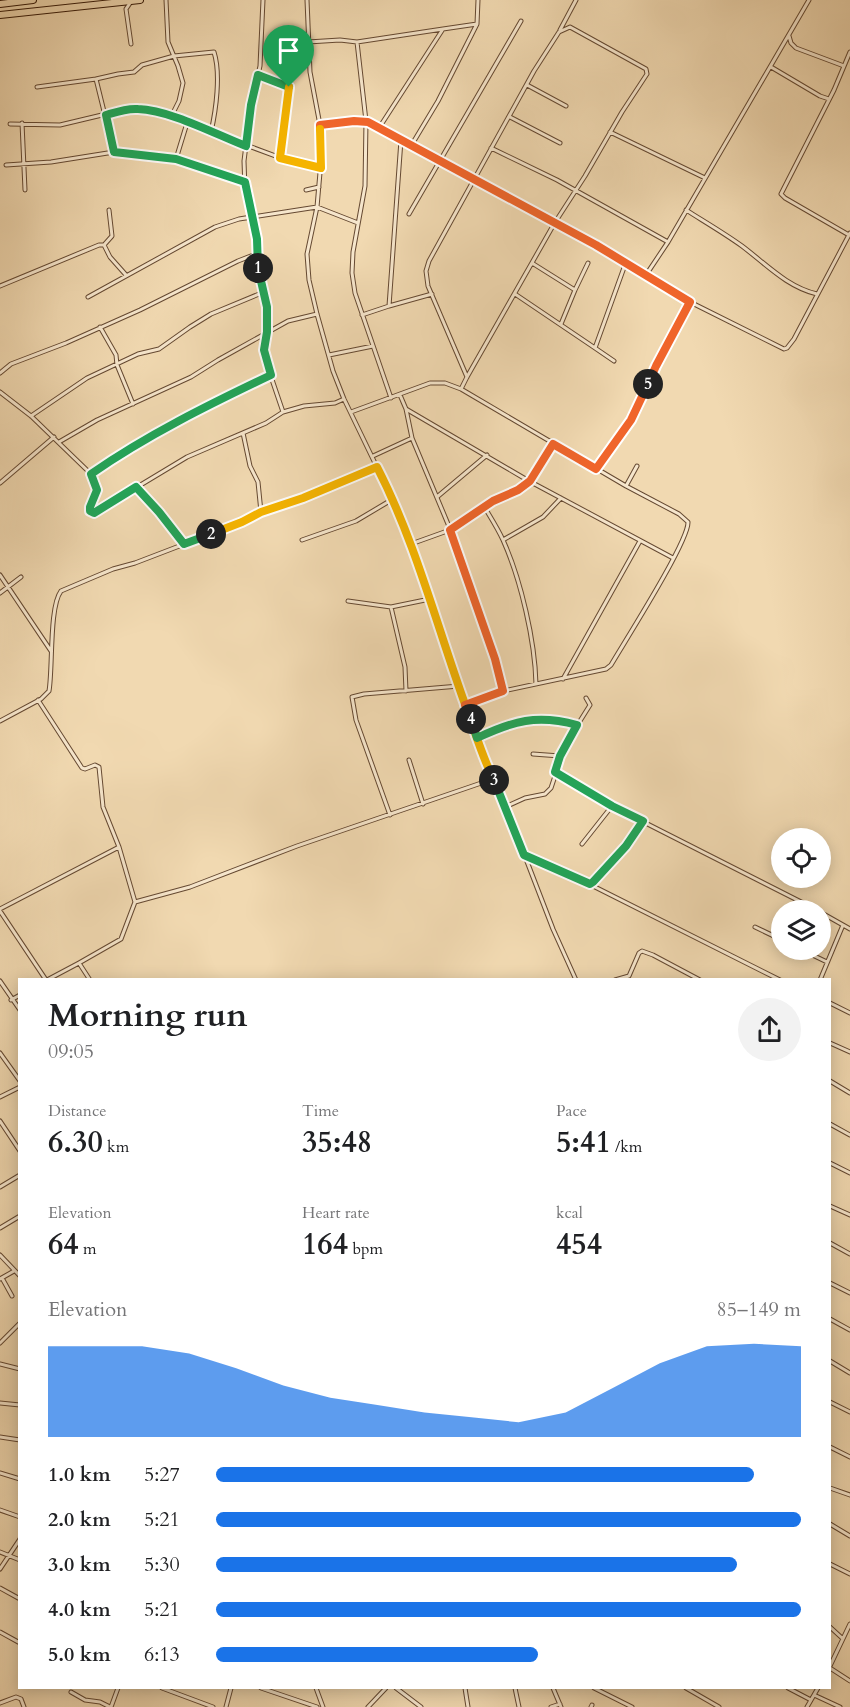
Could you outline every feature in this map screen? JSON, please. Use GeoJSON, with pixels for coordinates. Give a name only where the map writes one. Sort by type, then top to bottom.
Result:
{"type":"FeatureCollection","features":[{"type":"Feature","properties":{"kind":"highway"},"geometry":{"type":"LineString","coordinates":[[0,4],[33,0]]}},
{"type":"Feature","properties":{"kind":"highway"},"geometry":{"type":"LineString","coordinates":[[0,15],[140,0]]}},
{"type":"Feature","properties":{"kind":"street"},"geometry":{"type":"LineString","coordinates":[[165,0],[168,42],[183,83],[179,101],[171,117]]}},
{"type":"Feature","properties":{"kind":"street"},"geometry":{"type":"LineString","coordinates":[[263,0],[258,75],[251,105],[244,161],[245,189],[253,216],[257,239],[256,254],[267,307],[264,350],[283,412]]}},
{"type":"Feature","properties":{"kind":"street"},"geometry":{"type":"LineString","coordinates":[[307,0],[310,72],[320,125],[321,168],[317,207],[307,254],[309,280],[317,314],[344,399],[393,499],[411,544],[477,738],[553,929],[575,978]]}},
{"type":"Feature","properties":{"kind":"street"},"geometry":{"type":"LineString","coordinates":[[411,146],[438,101],[477,24],[478,0]]}},
{"type":"Feature","properties":{"kind":"street"},"geometry":{"type":"LineString","coordinates":[[467,377],[432,294],[426,271],[429,261],[473,180],[576,0]]}},
{"type":"Feature","properties":{"kind":"street"},"geometry":{"type":"LineString","coordinates":[[646,275],[668,242],[809,0]]}},
{"type":"Feature","properties":{"kind":"street"},"geometry":{"type":"LineString","coordinates":[[131,1],[126,9],[131,45]]}},
{"type":"Feature","properties":{"kind":"street"},"geometry":{"type":"LineString","coordinates":[[460,389],[554,224],[648,72],[570,27],[567,16]]}},
{"type":"Feature","properties":{"kind":"street"},"geometry":{"type":"LineString","coordinates":[[409,214],[521,21]]}},
{"type":"Feature","properties":{"kind":"street"},"geometry":{"type":"LineString","coordinates":[[308,42],[340,40],[357,42],[477,24]]}},
{"type":"Feature","properties":{"kind":"street"},"geometry":{"type":"LineString","coordinates":[[559,32],[570,27]]}},
{"type":"Feature","properties":{"kind":"street"},"geometry":{"type":"LineString","coordinates":[[379,128],[443,29]]}},
{"type":"Feature","properties":{"kind":"street"},"geometry":{"type":"LineString","coordinates":[[789,36],[796,48],[844,66]]}},
{"type":"Feature","properties":{"kind":"street"},"geometry":{"type":"LineString","coordinates":[[357,42],[366,121],[365,186],[353,252],[352,273],[355,293],[391,398]]}},
{"type":"Feature","properties":{"kind":"street"},"geometry":{"type":"LineString","coordinates":[[37,87],[134,72],[142,65],[174,56],[214,52],[216,110],[211,132]]}},
{"type":"Feature","properties":{"kind":"street"},"geometry":{"type":"LineString","coordinates":[[320,125],[366,121],[626,262],[690,302],[779,348],[786,349],[794,339],[850,234],[781,195],[850,52]]}},
{"type":"Feature","properties":{"kind":"street"},"geometry":{"type":"LineString","coordinates":[[771,67],[829,99]]}},
{"type":"Feature","properties":{"kind":"street"},"geometry":{"type":"LineString","coordinates":[[258,75],[289,87],[280,158]]}},
{"type":"Feature","properties":{"kind":"street"},"geometry":{"type":"LineString","coordinates":[[96,79],[114,152]]}},
{"type":"Feature","properties":{"kind":"street"},"geometry":{"type":"LineString","coordinates":[[527,85],[566,106]]}},
{"type":"Feature","properties":{"kind":"street"},"geometry":{"type":"LineString","coordinates":[[10,124],[60,125],[123,110],[139,109],[171,117],[280,158],[321,168]]}},
{"type":"Feature","properties":{"kind":"street"},"geometry":{"type":"LineString","coordinates":[[510,117],[560,143]]}},
{"type":"Feature","properties":{"kind":"street"},"geometry":{"type":"LineString","coordinates":[[22,123],[25,190]]}},
{"type":"Feature","properties":{"kind":"street"},"geometry":{"type":"LineString","coordinates":[[176,159],[187,123]]}},
{"type":"Feature","properties":{"kind":"street"},"geometry":{"type":"LineString","coordinates":[[610,132],[705,178]]}},
{"type":"Feature","properties":{"kind":"street"},"geometry":{"type":"LineString","coordinates":[[389,306],[401,140]]}},
{"type":"Feature","properties":{"kind":"street"},"geometry":{"type":"LineString","coordinates":[[491,148],[668,242]]}},
{"type":"Feature","properties":{"kind":"street"},"geometry":{"type":"LineString","coordinates":[[6,165],[51,162],[114,152],[176,159],[245,182]]}},
{"type":"Feature","properties":{"kind":"street"},"geometry":{"type":"LineString","coordinates":[[306,190],[319,187]]}},
{"type":"Feature","properties":{"kind":"street"},"geometry":{"type":"LineString","coordinates":[[88,297],[215,227],[253,216],[317,207],[358,223]]}},
{"type":"Feature","properties":{"kind":"street"},"geometry":{"type":"LineString","coordinates":[[0,286],[88,249],[104,245],[112,236],[109,210]]}},
{"type":"Feature","properties":{"kind":"street"},"geometry":{"type":"LineString","coordinates":[[686,210],[742,246],[778,276],[808,292],[818,294]]}},
{"type":"Feature","properties":{"kind":"street"},"geometry":{"type":"LineString","coordinates":[[104,245],[110,257],[126,275]]}},
{"type":"Feature","properties":{"kind":"street"},"geometry":{"type":"LineString","coordinates":[[0,373],[11,364],[66,343],[140,310],[256,254]]}},
{"type":"Feature","properties":{"kind":"street"},"geometry":{"type":"LineString","coordinates":[[595,348],[626,262]]}},
{"type":"Feature","properties":{"kind":"street"},"geometry":{"type":"LineString","coordinates":[[532,263],[575,290]]}},
{"type":"Feature","properties":{"kind":"street"},"geometry":{"type":"LineString","coordinates":[[561,325],[588,263]]}},
{"type":"Feature","properties":{"kind":"street"},"geometry":{"type":"LineString","coordinates":[[31,416],[87,378],[138,354],[159,349],[189,327],[212,314],[264,292]]}},
{"type":"Feature","properties":{"kind":"street"},"geometry":{"type":"LineString","coordinates":[[362,315],[432,294]]}},
{"type":"Feature","properties":{"kind":"street"},"geometry":{"type":"LineString","coordinates":[[514,294],[614,361]]}},
{"type":"Feature","properties":{"kind":"street"},"geometry":{"type":"LineString","coordinates":[[596,469],[631,420],[690,302]]}},
{"type":"Feature","properties":{"kind":"street"},"geometry":{"type":"LineString","coordinates":[[59,442],[97,420],[191,377],[288,321],[317,314]]}},
{"type":"Feature","properties":{"kind":"street"},"geometry":{"type":"LineString","coordinates":[[100,327],[116,354],[117,365],[133,404]]}},
{"type":"Feature","properties":{"kind":"street"},"geometry":{"type":"LineString","coordinates":[[329,355],[374,346]]}},
{"type":"Feature","properties":{"kind":"street"},"geometry":{"type":"LineString","coordinates":[[91,474],[117,456],[200,410],[271,375]]}},
{"type":"Feature","properties":{"kind":"street"},"geometry":{"type":"LineString","coordinates":[[351,412],[437,381],[460,389],[686,519],[688,528],[673,558],[611,665],[606,669],[503,691],[465,705]]}},
{"type":"Feature","properties":{"kind":"street"},"geometry":{"type":"LineString","coordinates":[[0,392],[31,416],[91,474],[97,490],[90,507],[90,511],[94,513],[187,457],[274,419],[283,412],[304,406],[335,403],[344,399]]}},
{"type":"Feature","properties":{"kind":"street"},"geometry":{"type":"LineString","coordinates":[[400,395],[406,409],[412,438],[450,530],[495,659],[503,691]]}},
{"type":"Feature","properties":{"kind":"street"},"geometry":{"type":"LineString","coordinates":[[406,409],[530,481],[673,558]]}},
{"type":"Feature","properties":{"kind":"street"},"geometry":{"type":"LineString","coordinates":[[243,433],[250,466],[258,482],[261,512]]}},
{"type":"Feature","properties":{"kind":"street"},"geometry":{"type":"LineString","coordinates":[[0,483],[54,437]]}},
{"type":"Feature","properties":{"kind":"street"},"geometry":{"type":"LineString","coordinates":[[373,456],[412,438]]}},
{"type":"Feature","properties":{"kind":"street"},"geometry":{"type":"LineString","coordinates":[[411,544],[450,530],[493,501],[518,490],[530,481],[553,444]]}},
{"type":"Feature","properties":{"kind":"street"},"geometry":{"type":"LineString","coordinates":[[437,497],[487,456]]}},
{"type":"Feature","properties":{"kind":"street"},"geometry":{"type":"LineString","coordinates":[[626,486],[637,466]]}},
{"type":"Feature","properties":{"kind":"street"},"geometry":{"type":"LineString","coordinates":[[0,721],[38,700],[49,691],[57,597],[61,591],[113,569],[135,563],[242,522],[261,512],[303,498],[377,467]]}},
{"type":"Feature","properties":{"kind":"street"},"geometry":{"type":"LineString","coordinates":[[136,487],[184,544]]}},
{"type":"Feature","properties":{"kind":"street"},"geometry":{"type":"LineString","coordinates":[[503,540],[543,517],[561,498]]}},
{"type":"Feature","properties":{"kind":"street"},"geometry":{"type":"LineString","coordinates":[[302,540],[357,521],[393,499]]}},
{"type":"Feature","properties":{"kind":"street"},"geometry":{"type":"LineString","coordinates":[[484,508],[503,540],[515,573],[528,624],[536,667],[536,684]]}},
{"type":"Feature","properties":{"kind":"street"},"geometry":{"type":"LineString","coordinates":[[563,679],[640,542]]}},
{"type":"Feature","properties":{"kind":"street"},"geometry":{"type":"LineString","coordinates":[[0,574],[52,653]]}},
{"type":"Feature","properties":{"kind":"street"},"geometry":{"type":"LineString","coordinates":[[0,593],[21,577]]}},
{"type":"Feature","properties":{"kind":"street"},"geometry":{"type":"LineString","coordinates":[[348,601],[391,608],[430,599]]}},
{"type":"Feature","properties":{"kind":"street"},"geometry":{"type":"LineString","coordinates":[[391,608],[403,660],[406,691]]}},
{"type":"Feature","properties":{"kind":"street"},"geometry":{"type":"LineString","coordinates":[[390,815],[356,720],[351,699],[364,694],[459,686]]}},
{"type":"Feature","properties":{"kind":"street"},"geometry":{"type":"LineString","coordinates":[[505,807],[525,798],[545,794],[551,788],[556,773],[554,770],[560,756],[590,705],[586,698]]}},
{"type":"Feature","properties":{"kind":"street"},"geometry":{"type":"LineString","coordinates":[[38,700],[82,768],[95,765],[99,767],[103,807],[119,847],[135,902],[121,939],[50,978]]}},
{"type":"Feature","properties":{"kind":"street"},"geometry":{"type":"LineString","coordinates":[[477,738],[497,729],[538,718],[577,725]]}},
{"type":"Feature","properties":{"kind":"street"},"geometry":{"type":"LineString","coordinates":[[533,754],[560,756]]}},
{"type":"Feature","properties":{"kind":"street"},"geometry":{"type":"LineString","coordinates":[[409,760],[423,804]]}},
{"type":"Feature","properties":{"kind":"street"},"geometry":{"type":"LineString","coordinates":[[556,773],[612,806],[797,900]]}},
{"type":"Feature","properties":{"kind":"street"},"geometry":{"type":"LineString","coordinates":[[135,902],[190,887],[297,846],[493,779]]}},
{"type":"Feature","properties":{"kind":"street"},"geometry":{"type":"LineString","coordinates":[[582,844],[612,806]]}},
{"type":"Feature","properties":{"kind":"street"},"geometry":{"type":"LineString","coordinates":[[590,884],[626,846],[643,821]]}},
{"type":"Feature","properties":{"kind":"street"},"geometry":{"type":"LineString","coordinates":[[45,978],[0,910],[119,847]]}},
{"type":"Feature","properties":{"kind":"street"},"geometry":{"type":"LineString","coordinates":[[524,855],[590,884],[776,978]]}},
{"type":"Feature","properties":{"kind":"street"},"geometry":{"type":"LineString","coordinates":[[831,918],[850,929]]}},
{"type":"Feature","properties":{"kind":"street"},"geometry":{"type":"LineString","coordinates":[[821,978],[843,925]]}},
{"type":"Feature","properties":{"kind":"street"},"geometry":{"type":"LineString","coordinates":[[755,927],[771,935]]}},
{"type":"Feature","properties":{"kind":"street"},"geometry":{"type":"LineString","coordinates":[[622,978],[629,976],[642,951],[695,978]]}},
{"type":"Feature","properties":{"kind":"street"},"geometry":{"type":"LineString","coordinates":[[823,960],[827,962]]}},
{"type":"Feature","properties":{"kind":"street"},"geometry":{"type":"LineString","coordinates":[[79,963],[89,978]]}},
{"type":"Feature","properties":{"kind":"street"},"geometry":{"type":"LineString","coordinates":[[0,981],[18,1008]]}},
{"type":"Feature","properties":{"kind":"street"},"geometry":{"type":"LineString","coordinates":[[11,1000],[18,996]]}},
{"type":"Feature","properties":{"kind":"street"},"geometry":{"type":"LineString","coordinates":[[831,1004],[850,1013]]}},
{"type":"Feature","properties":{"kind":"street"},"geometry":{"type":"LineString","coordinates":[[831,1044],[850,1053]]}},
{"type":"Feature","properties":{"kind":"street"},"geometry":{"type":"LineString","coordinates":[[0,1053],[18,1078]]}},
{"type":"Feature","properties":{"kind":"street"},"geometry":{"type":"LineString","coordinates":[[831,1082],[850,1093]]}},
{"type":"Feature","properties":{"kind":"street"},"geometry":{"type":"LineString","coordinates":[[0,1097],[18,1088]]}},
{"type":"Feature","properties":{"kind":"street"},"geometry":{"type":"LineString","coordinates":[[0,1121],[18,1148]]}},
{"type":"Feature","properties":{"kind":"street"},"geometry":{"type":"LineString","coordinates":[[831,1125],[850,1135]]}},
{"type":"Feature","properties":{"kind":"street"},"geometry":{"type":"LineString","coordinates":[[831,1164],[850,1173]]}},
{"type":"Feature","properties":{"kind":"street"},"geometry":{"type":"LineString","coordinates":[[0,1187],[18,1176]]}},
{"type":"Feature","properties":{"kind":"street"},"geometry":{"type":"LineString","coordinates":[[831,1206],[850,1215]]}},
{"type":"Feature","properties":{"kind":"street"},"geometry":{"type":"LineString","coordinates":[[0,1228],[18,1217]]}},
{"type":"Feature","properties":{"kind":"street"},"geometry":{"type":"LineString","coordinates":[[831,1244],[850,1254]]}},
{"type":"Feature","properties":{"kind":"street"},"geometry":{"type":"LineString","coordinates":[[0,1255],[18,1274]]}},
{"type":"Feature","properties":{"kind":"street"},"geometry":{"type":"LineString","coordinates":[[12,1296],[1,1279],[14,1271]]}},
{"type":"Feature","properties":{"kind":"street"},"geometry":{"type":"LineString","coordinates":[[831,1284],[850,1293]]}},
{"type":"Feature","properties":{"kind":"street"},"geometry":{"type":"LineString","coordinates":[[831,1320],[850,1330]]}},
{"type":"Feature","properties":{"kind":"street"},"geometry":{"type":"LineString","coordinates":[[0,1342],[18,1325]]}},
{"type":"Feature","properties":{"kind":"street"},"geometry":{"type":"LineString","coordinates":[[831,1362],[850,1373]]}},
{"type":"Feature","properties":{"kind":"street"},"geometry":{"type":"LineString","coordinates":[[0,1364],[18,1368]]}},
{"type":"Feature","properties":{"kind":"street"},"geometry":{"type":"LineString","coordinates":[[831,1402],[850,1412]]}},
{"type":"Feature","properties":{"kind":"street"},"geometry":{"type":"LineString","coordinates":[[0,1403],[18,1405]]}},
{"type":"Feature","properties":{"kind":"street"},"geometry":{"type":"LineString","coordinates":[[0,1437],[18,1440]]}},
{"type":"Feature","properties":{"kind":"street"},"geometry":{"type":"LineString","coordinates":[[831,1447],[850,1456]]}},
{"type":"Feature","properties":{"kind":"street"},"geometry":{"type":"LineString","coordinates":[[0,1473],[18,1478]]}},
{"type":"Feature","properties":{"kind":"street"},"geometry":{"type":"LineString","coordinates":[[831,1488],[850,1495]]}},
{"type":"Feature","properties":{"kind":"street"},"geometry":{"type":"LineString","coordinates":[[0,1510],[18,1516]]}},
{"type":"Feature","properties":{"kind":"street"},"geometry":{"type":"LineString","coordinates":[[831,1525],[850,1536]]}},
{"type":"Feature","properties":{"kind":"street"},"geometry":{"type":"LineString","coordinates":[[0,1569],[18,1542]]}},
{"type":"Feature","properties":{"kind":"street"},"geometry":{"type":"LineString","coordinates":[[0,1552],[18,1559]]}},
{"type":"Feature","properties":{"kind":"street"},"geometry":{"type":"LineString","coordinates":[[831,1564],[850,1574]]}},
{"type":"Feature","properties":{"kind":"street"},"geometry":{"type":"LineString","coordinates":[[0,1588],[18,1598]]}},
{"type":"Feature","properties":{"kind":"street"},"geometry":{"type":"LineString","coordinates":[[831,1665],[850,1624]]}},
{"type":"Feature","properties":{"kind":"street"},"geometry":{"type":"LineString","coordinates":[[831,1628],[842,1638]]}},
{"type":"Feature","properties":{"kind":"street"},"geometry":{"type":"LineString","coordinates":[[0,1632],[18,1642]]}},
{"type":"Feature","properties":{"kind":"street"},"geometry":{"type":"LineString","coordinates":[[831,1668],[850,1681]]}},
{"type":"Feature","properties":{"kind":"street"},"geometry":{"type":"LineString","coordinates":[[71,1692],[85,1700],[100,1702],[111,1707],[118,1689]]}},
{"type":"Feature","properties":{"kind":"street"},"geometry":{"type":"LineString","coordinates":[[165,1689],[213,1707]]}},
{"type":"Feature","properties":{"kind":"street"},"geometry":{"type":"LineString","coordinates":[[226,1707],[231,1689]]}},
{"type":"Feature","properties":{"kind":"street"},"geometry":{"type":"LineString","coordinates":[[266,1689],[317,1707]]}},
{"type":"Feature","properties":{"kind":"street"},"geometry":{"type":"LineString","coordinates":[[316,1689],[323,1707]]}},
{"type":"Feature","properties":{"kind":"street"},"geometry":{"type":"LineString","coordinates":[[368,1707],[385,1689]]}},
{"type":"Feature","properties":{"kind":"street"},"geometry":{"type":"LineString","coordinates":[[397,1689],[421,1707]]}},
{"type":"Feature","properties":{"kind":"street"},"geometry":{"type":"LineString","coordinates":[[465,1689],[468,1707]]}},
{"type":"Feature","properties":{"kind":"street"},"geometry":{"type":"LineString","coordinates":[[515,1689],[519,1707]]}},
{"type":"Feature","properties":{"kind":"street"},"geometry":{"type":"LineString","coordinates":[[551,1707],[560,1706],[553,1689]]}},
{"type":"Feature","properties":{"kind":"street"},"geometry":{"type":"LineString","coordinates":[[596,1689],[631,1707]]}},
{"type":"Feature","properties":{"kind":"street"},"geometry":{"type":"LineString","coordinates":[[688,1689],[719,1707]]}},
{"type":"Feature","properties":{"kind":"street"},"geometry":{"type":"LineString","coordinates":[[790,1689],[811,1700]]}},
{"type":"Feature","properties":{"kind":"street"},"geometry":{"type":"LineString","coordinates":[[807,1707],[817,1689]]}},
{"type":"Feature","properties":{"kind":"street"},"geometry":{"type":"LineString","coordinates":[[814,1695],[840,1707]]}},
{"type":"Feature","properties":{"kind":"street"},"geometry":{"type":"LineString","coordinates":[[0,1703],[16,1697],[21,1699],[24,1707]]}},
{"type":"Feature","properties":{"kind":"route"},"geometry":{"type":"LineString","coordinates":[[289,87],[258,75],[251,105],[246,146],[161,113],[139,109],[123,110],[106,115],[114,152],[176,159],[245,182],[257,239],[257,262],[267,307],[264,350],[271,375],[200,410],[117,456],[91,474],[97,490],[90,511],[96,513],[136,487],[184,544],[377,467],[401,517],[447,654],[465,705],[477,738],[524,855],[590,884],[626,846],[643,821],[612,806],[555,772],[560,756],[577,725],[538,718],[497,729],[477,738],[470,718],[465,705],[503,691],[495,659],[450,530],[493,501],[518,490],[530,481],[534,471],[553,444],[596,469],[631,420],[690,302],[596,245],[368,122],[354,121],[320,125],[321,168],[280,158],[289,87]]}}]}
